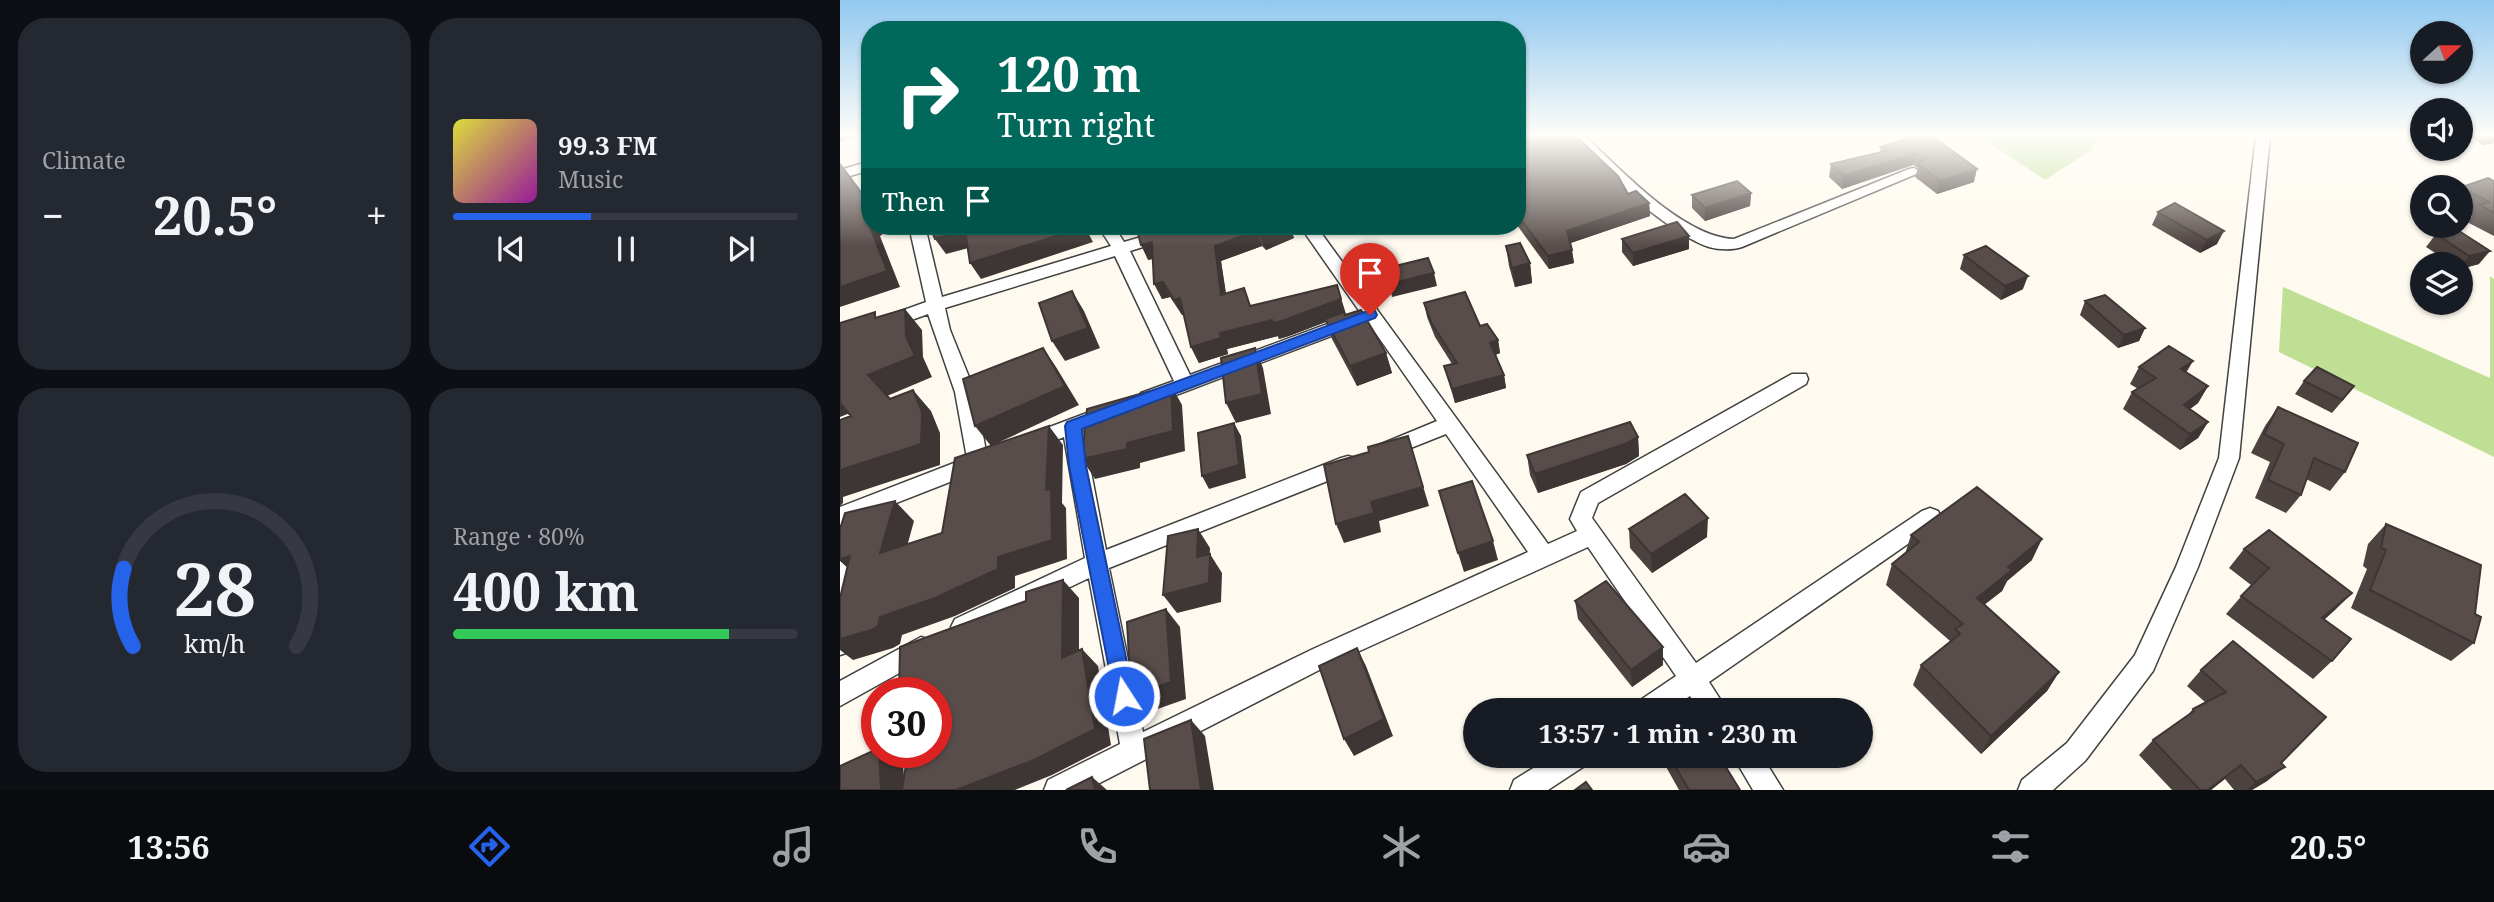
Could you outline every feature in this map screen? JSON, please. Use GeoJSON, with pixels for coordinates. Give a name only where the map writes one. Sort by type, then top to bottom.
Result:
{"type":"FeatureCollection","features":[{"type":"Feature","properties":{"kind":"street"},"geometry":{"type":"LineString","coordinates":[[1615,173],[1665,215],[1713,243],[1736,244],[1912,173]]}},
{"type":"Feature","properties":{"kind":"street"},"geometry":{"type":"LineString","coordinates":[[2032,790],[2076,752],[2144,663],[2188,567],[2229,458],[2259,173]]}},
{"type":"Feature","properties":{"kind":"street"},"geometry":{"type":"LineString","coordinates":[[919,235],[935,305],[965,392],[978,462]]}},
{"type":"Feature","properties":{"kind":"street"},"geometry":{"type":"LineString","coordinates":[[1112,235],[1185,384]]}},
{"type":"Feature","properties":{"kind":"street"},"geometry":{"type":"LineString","coordinates":[[840,340],[935,305],[1164,235]]}},
{"type":"Feature","properties":{"kind":"street"},"geometry":{"type":"LineString","coordinates":[[1314,235],[1543,555]]}},
{"type":"Feature","properties":{"kind":"street"},"geometry":{"type":"LineString","coordinates":[[840,644],[844,603],[841,516],[1370,315]]}},
{"type":"Feature","properties":{"kind":"street"},"geometry":{"type":"LineString","coordinates":[[1705,698],[1581,520],[1589,498],[1799,379]]}},
{"type":"Feature","properties":{"kind":"street"},"geometry":{"type":"LineString","coordinates":[[840,694],[941,638],[1097,563],[1450,424]]}},
{"type":"Feature","properties":{"kind":"street"},"geometry":{"type":"LineString","coordinates":[[1073,426],[1078,466],[1134,750]]}},
{"type":"Feature","properties":{"kind":"street"},"geometry":{"type":"LineString","coordinates":[[1667,698],[1930,517]]}},
{"type":"Feature","properties":{"kind":"street"},"geometry":{"type":"LineString","coordinates":[[1058,790],[1218,706],[1361,637],[1477,582],[1592,535]]}},
{"type":"Feature","properties":{"kind":"street"},"geometry":{"type":"LineString","coordinates":[[1524,790],[1558,768]]}},
{"type":"Feature","properties":{"kind":"street"},"geometry":{"type":"LineString","coordinates":[[1754,768],[1769,790]]}},
{"type":"Feature","properties":{"kind":"green space"},"geometry":{"type":"Polygon","coordinates":[[[2034,173],[2056,173],[2045,180],[2034,173]]]}},
{"type":"Feature","properties":{"kind":"green space"},"geometry":{"type":"Polygon","coordinates":[[[2490,276],[2494,279],[2494,457],[2279,352],[2283,287],[2490,378],[2490,276]]]}},
{"type":"Feature","properties":{"kind":"building"},"geometry":{"type":"Polygon","coordinates":[[[840,173],[847,173],[861,192],[861,235],[873,235],[887,271],[840,287],[840,173]]]}},
{"type":"Feature","properties":{"kind":"building"},"geometry":{"type":"Polygon","coordinates":[[[1526,173],[1615,173],[1628,194],[1636,191],[1649,203],[1567,231],[1572,250],[1548,256],[1526,226],[1526,173]]]}},
{"type":"Feature","properties":{"kind":"building"},"geometry":{"type":"Polygon","coordinates":[[[1929,173],[1965,173],[1940,181],[1929,173]]]}},
{"type":"Feature","properties":{"kind":"building"},"geometry":{"type":"Polygon","coordinates":[[[2488,178],[2494,181],[2494,213],[2480,205],[2489,202],[2473,193],[2473,183],[2488,178]]]}},
{"type":"Feature","properties":{"kind":"building"},"geometry":{"type":"Polygon","coordinates":[[[1737,181],[1751,193],[1705,208],[1692,195],[1737,181]]]}},
{"type":"Feature","properties":{"kind":"building"},"geometry":{"type":"Polygon","coordinates":[[[2175,203],[2224,231],[2207,240],[2158,212],[2175,203]]]}},
{"type":"Feature","properties":{"kind":"building"},"geometry":{"type":"Polygon","coordinates":[[[1677,222],[1689,236],[1633,253],[1622,239],[1677,222]]]}},
{"type":"Feature","properties":{"kind":"building"},"geometry":{"type":"Polygon","coordinates":[[[966,235],[1059,235],[970,263],[966,235]]]}},
{"type":"Feature","properties":{"kind":"building"},"geometry":{"type":"Polygon","coordinates":[[[1138,235],[1245,235],[1215,246],[1221,295],[1244,288],[1250,306],[1337,285],[1341,299],[1282,321],[1273,323],[1272,320],[1220,333],[1221,338],[1191,347],[1180,298],[1174,300],[1163,282],[1154,284],[1152,242],[1141,245],[1138,235]]]}},
{"type":"Feature","properties":{"kind":"building"},"geometry":{"type":"Polygon","coordinates":[[[2442,238],[2470,238],[2490,251],[2473,255],[2473,252],[2463,252],[2442,238]]]}},
{"type":"Feature","properties":{"kind":"building"},"geometry":{"type":"Polygon","coordinates":[[[1520,243],[1530,263],[1512,268],[1506,246],[1520,243]]]}},
{"type":"Feature","properties":{"kind":"building"},"geometry":{"type":"Polygon","coordinates":[[[1986,246],[2028,276],[2005,286],[1964,255],[1986,246]]]}},
{"type":"Feature","properties":{"kind":"building"},"geometry":{"type":"Polygon","coordinates":[[[1428,258],[1434,273],[1389,284],[1383,269],[1428,258]]]}},
{"type":"Feature","properties":{"kind":"building"},"geometry":{"type":"Polygon","coordinates":[[[1072,291],[1088,328],[1052,341],[1039,303],[1072,291]]]}},
{"type":"Feature","properties":{"kind":"building"},"geometry":{"type":"Polygon","coordinates":[[[1465,292],[1480,326],[1487,324],[1498,340],[1490,343],[1504,375],[1452,389],[1444,366],[1457,363],[1432,324],[1424,303],[1465,292]]]}},
{"type":"Feature","properties":{"kind":"building"},"geometry":{"type":"Polygon","coordinates":[[[2105,295],[2145,328],[2124,335],[2085,301],[2105,295]]]}},
{"type":"Feature","properties":{"kind":"building"},"geometry":{"type":"Polygon","coordinates":[[[905,309],[906,336],[915,356],[868,375],[890,399],[913,390],[922,412],[921,444],[840,470],[840,420],[851,416],[840,403],[840,323],[875,312],[875,318],[905,309]]]}},
{"type":"Feature","properties":{"kind":"building"},"geometry":{"type":"Polygon","coordinates":[[[1361,310],[1386,353],[1350,366],[1325,319],[1344,312],[1345,315],[1361,310]]]}},
{"type":"Feature","properties":{"kind":"building"},"geometry":{"type":"Polygon","coordinates":[[[2169,346],[2193,361],[2181,369],[2208,386],[2184,405],[2208,422],[2190,434],[2132,392],[2156,378],[2139,367],[2169,346]]]}},
{"type":"Feature","properties":{"kind":"building"},"geometry":{"type":"Polygon","coordinates":[[[1043,348],[1065,386],[975,426],[963,379],[1043,348]]]}},
{"type":"Feature","properties":{"kind":"building"},"geometry":{"type":"Polygon","coordinates":[[[1255,348],[1262,394],[1226,403],[1221,358],[1255,348]]]}},
{"type":"Feature","properties":{"kind":"building"},"geometry":{"type":"Polygon","coordinates":[[[2317,367],[2354,386],[2342,400],[2304,381],[2317,367]]]}},
{"type":"Feature","properties":{"kind":"building"},"geometry":{"type":"Polygon","coordinates":[[[1171,385],[1173,431],[1127,443],[1127,449],[1082,459],[1087,409],[1171,385]]]}},
{"type":"Feature","properties":{"kind":"building"},"geometry":{"type":"Polygon","coordinates":[[[2278,407],[2358,443],[2345,472],[2314,458],[2301,495],[2268,480],[2284,444],[2264,434],[2278,407]]]}},
{"type":"Feature","properties":{"kind":"building"},"geometry":{"type":"Polygon","coordinates":[[[1630,422],[1638,437],[1625,444],[1535,474],[1527,455],[1630,422]]]}},
{"type":"Feature","properties":{"kind":"building"},"geometry":{"type":"Polygon","coordinates":[[[1234,423],[1239,465],[1202,476],[1198,433],[1234,423]]]}},
{"type":"Feature","properties":{"kind":"building"},"geometry":{"type":"Polygon","coordinates":[[[1049,426],[1046,490],[1051,489],[1052,540],[998,557],[998,569],[935,598],[880,617],[878,626],[871,630],[840,639],[840,598],[850,556],[840,559],[840,529],[845,513],[895,501],[880,553],[942,533],[955,458],[1049,426]]]}},
{"type":"Feature","properties":{"kind":"building"},"geometry":{"type":"Polygon","coordinates":[[[1408,436],[1423,487],[1371,502],[1374,513],[1336,524],[1324,465],[1369,452],[1368,447],[1408,436]]]}},
{"type":"Feature","properties":{"kind":"building"},"geometry":{"type":"Polygon","coordinates":[[[1472,481],[1493,541],[1458,553],[1439,491],[1472,481]]]}},
{"type":"Feature","properties":{"kind":"building"},"geometry":{"type":"Polygon","coordinates":[[[1977,487],[2042,539],[2008,567],[2012,570],[1977,598],[2059,672],[1991,736],[1921,665],[1960,634],[1955,629],[1963,624],[1892,564],[1919,542],[1911,535],[1977,487]]]}},
{"type":"Feature","properties":{"kind":"building"},"geometry":{"type":"Polygon","coordinates":[[[1685,494],[1708,518],[1651,554],[1629,529],[1685,494]]]}},
{"type":"Feature","properties":{"kind":"building"},"geometry":{"type":"Polygon","coordinates":[[[2386,524],[2481,565],[2475,614],[2481,617],[2474,643],[2370,590],[2386,550],[2381,548],[2386,524]]]}},
{"type":"Feature","properties":{"kind":"building"},"geometry":{"type":"Polygon","coordinates":[[[1198,529],[1197,557],[1210,554],[1209,583],[1163,595],[1168,536],[1198,529]]]}},
{"type":"Feature","properties":{"kind":"building"},"geometry":{"type":"Polygon","coordinates":[[[2269,530],[2352,593],[2322,618],[2351,639],[2332,661],[2241,596],[2269,568],[2244,549],[2269,530]]]}},
{"type":"Feature","properties":{"kind":"building"},"geometry":{"type":"Polygon","coordinates":[[[1063,580],[1062,658],[1082,649],[1095,729],[1034,760],[956,790],[902,790],[905,768],[952,768],[952,677],[899,677],[900,647],[1026,601],[1026,592],[1063,580]]]}},
{"type":"Feature","properties":{"kind":"building"},"geometry":{"type":"Polygon","coordinates":[[[1606,581],[1663,647],[1631,670],[1575,601],[1606,581]]]}},
{"type":"Feature","properties":{"kind":"building"},"geometry":{"type":"Polygon","coordinates":[[[1166,609],[1171,682],[1131,696],[1127,622],[1166,609]]]}},
{"type":"Feature","properties":{"kind":"building"},"geometry":{"type":"Polygon","coordinates":[[[2233,641],[2326,717],[2281,763],[2285,767],[2256,782],[2241,765],[2208,790],[2200,790],[2153,740],[2194,711],[2193,709],[2226,692],[2201,670],[2233,641]]]}},
{"type":"Feature","properties":{"kind":"building"},"geometry":{"type":"Polygon","coordinates":[[[1357,648],[1384,719],[1344,739],[1319,666],[1357,648]]]}},
{"type":"Feature","properties":{"kind":"building"},"geometry":{"type":"Polygon","coordinates":[[[1191,720],[1201,790],[1150,790],[1144,739],[1191,720]]]}},
{"type":"Feature","properties":{"kind":"building"},"geometry":{"type":"Polygon","coordinates":[[[861,756],[861,768],[880,768],[881,790],[840,790],[840,766],[861,756]]]}},
{"type":"Feature","properties":{"kind":"building"},"geometry":{"type":"Polygon","coordinates":[[[1676,768],[1726,768],[1740,790],[1689,790],[1676,768]]]}},
{"type":"Feature","properties":{"kind":"building"},"geometry":{"type":"Polygon","coordinates":[[[1092,777],[1095,790],[1066,790],[1092,777]]]}},
{"type":"Feature","properties":{"kind":"building"},"geometry":{"type":"Polygon","coordinates":[[[1586,782],[1592,790],[1575,790],[1586,782]]]}},
{"type":"Feature","properties":{"kind":"route"},"geometry":{"type":"LineString","coordinates":[[1124,696],[1078,466],[1073,426],[1370,315]]}}]}
